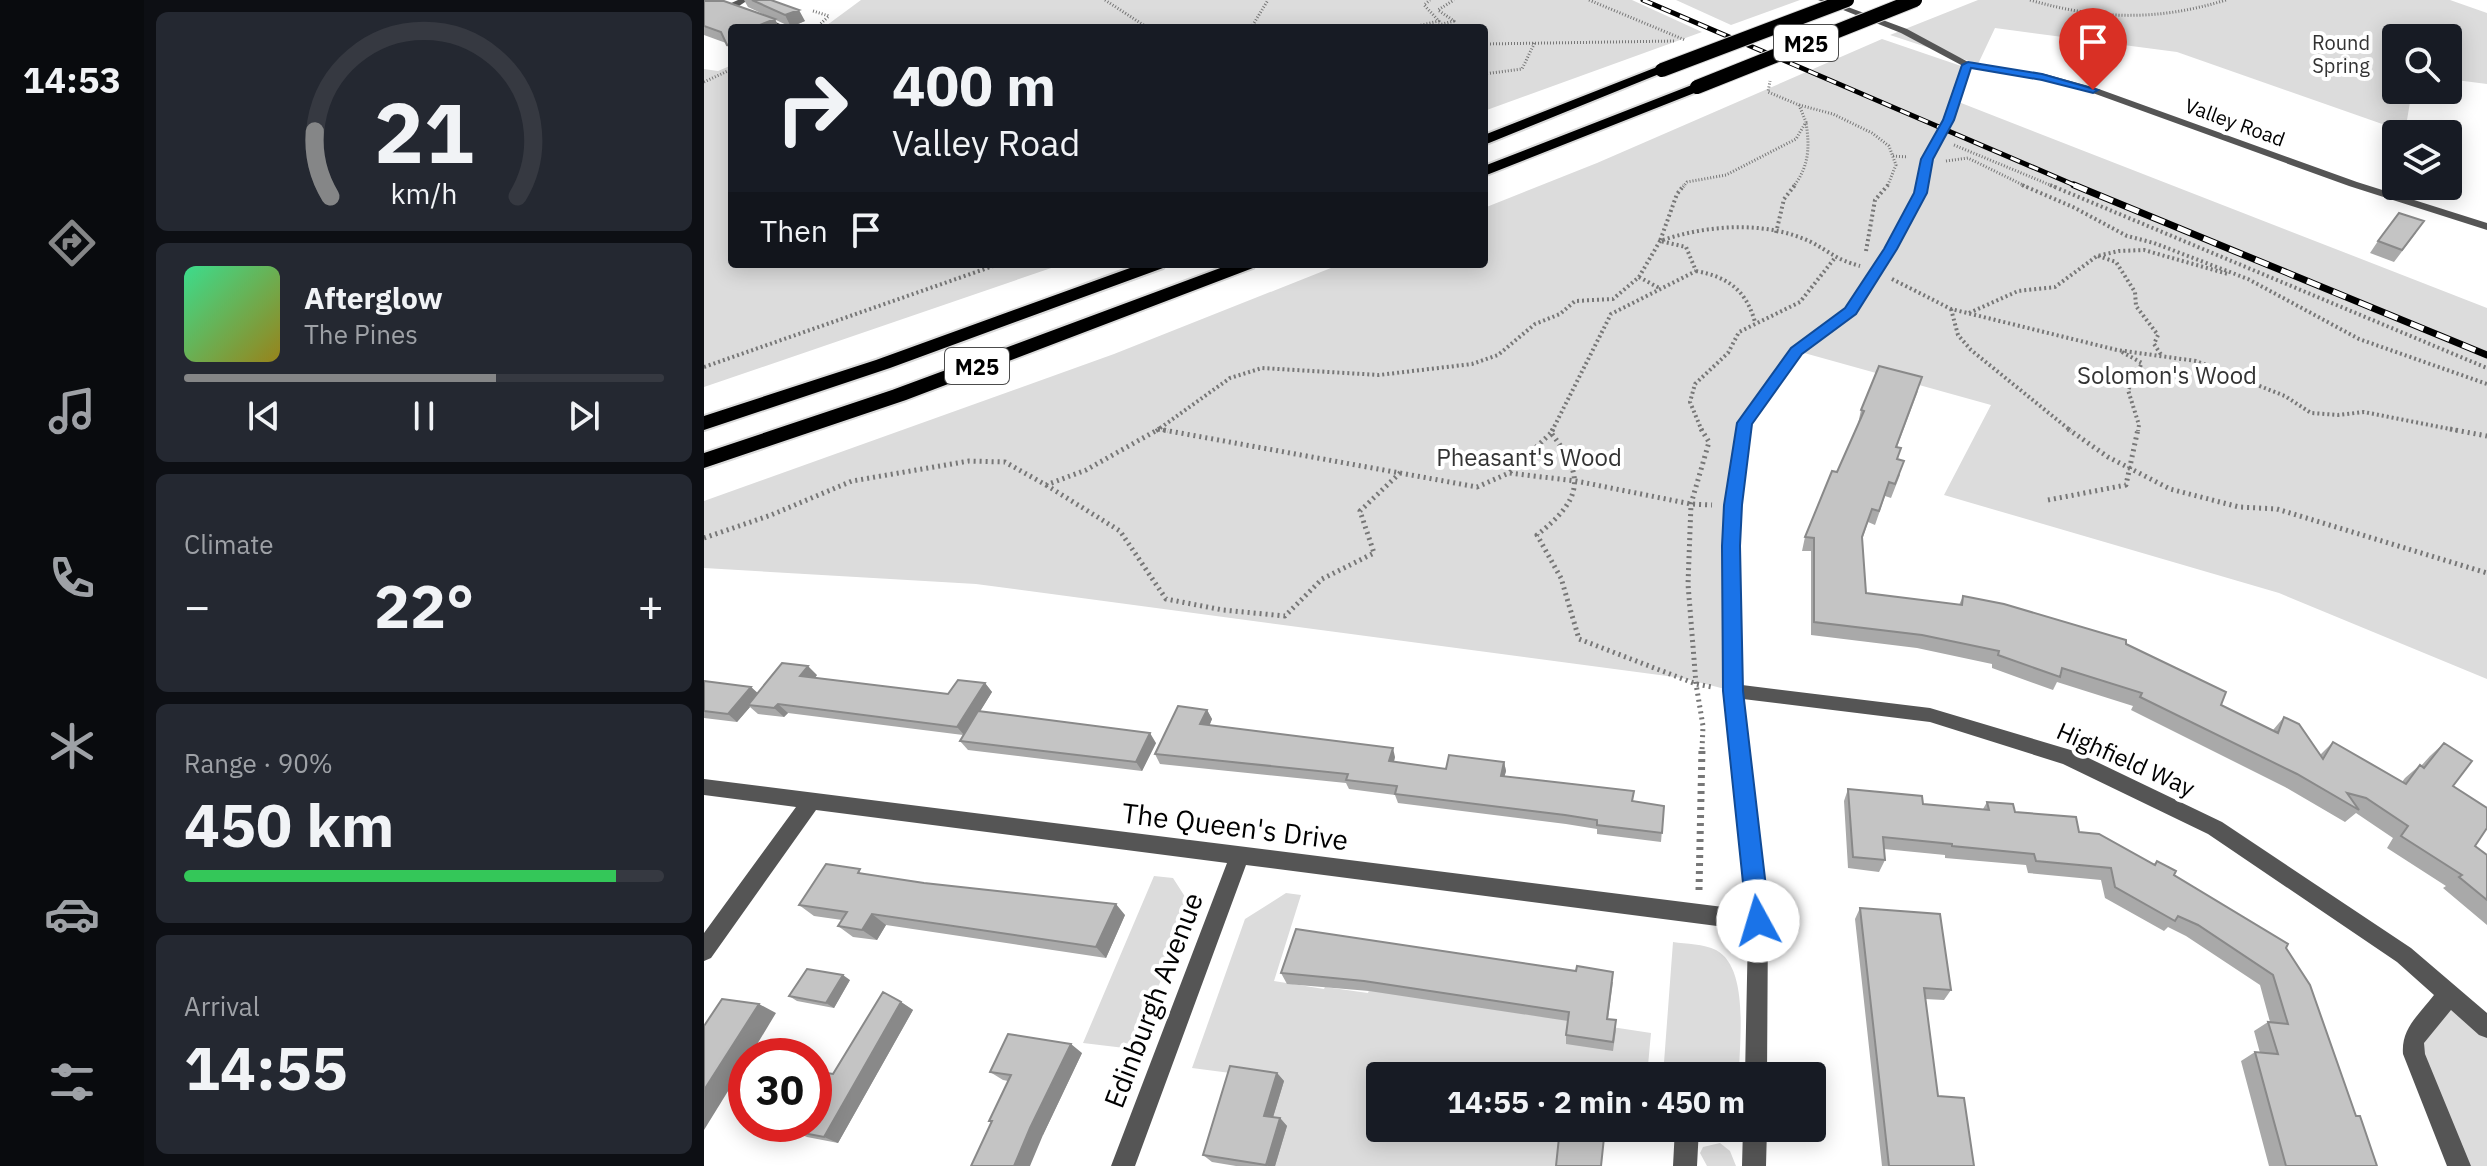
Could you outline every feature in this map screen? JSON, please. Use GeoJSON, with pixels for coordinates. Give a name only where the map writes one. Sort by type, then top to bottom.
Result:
{"type":"FeatureCollection","features":[{"type":"Feature","properties":{"kind":"highway","name":"M25"},"geometry":{"type":"LineString","coordinates":[[1488,138],[1847,0]]}},
{"type":"Feature","properties":{"kind":"highway","name":"M25"},"geometry":{"type":"LineString","coordinates":[[1488,169],[1915,0]]}},
{"type":"Feature","properties":{"kind":"highway","name":"M25"},"geometry":{"type":"LineString","coordinates":[[704,423],[883,364],[1146,268]]}},
{"type":"Feature","properties":{"kind":"highway","name":"M25"},"geometry":{"type":"LineString","coordinates":[[704,461],[899,395],[1236,268]]}},
{"type":"Feature","properties":{"kind":"street"},"geometry":{"type":"LineString","coordinates":[[744,0],[728,7],[774,24]]}},
{"type":"Feature","properties":{"kind":"street","name":"Valley Road"},"geometry":{"type":"LineString","coordinates":[[1822,0],[1904,31],[1968,65],[2042,77],[2093,90],[2346,182],[2487,227]]}},
{"type":"Feature","properties":{"kind":"street"},"geometry":{"type":"LineString","coordinates":[[1756,1062],[1758,921],[1733,691],[1733,505],[1745,423],[1797,351],[1851,311],[1870,269],[1920,193],[1927,159],[1948,120],[1968,65]]}},
{"type":"Feature","properties":{"kind":"street","name":"Highfield Way"},"geometry":{"type":"LineString","coordinates":[[1733,691],[1930,715],[2068,757],[2215,828],[2404,955],[2487,1027]]}},
{"type":"Feature","properties":{"kind":"street","name":"The Queen's Drive"},"geometry":{"type":"LineString","coordinates":[[704,787],[1758,921]]}},
{"type":"Feature","properties":{"kind":"street"},"geometry":{"type":"LineString","coordinates":[[704,951],[812,800]]}},
{"type":"Feature","properties":{"kind":"street","name":"Edinburgh Avenue"},"geometry":{"type":"LineString","coordinates":[[1123,1166],[1240,854]]}},
{"type":"Feature","properties":{"kind":"street"},"geometry":{"type":"LineString","coordinates":[[2450,993],[2413,1040],[2414,1054],[2459,1166]]}},
{"type":"Feature","properties":{"kind":"street"},"geometry":{"type":"LineString","coordinates":[[1685,1166],[1686,1142]]}},
{"type":"Feature","properties":{"kind":"street"},"geometry":{"type":"LineString","coordinates":[[1754,1166],[1755,1142]]}},
{"type":"Feature","properties":{"kind":"path"},"geometry":{"type":"LineString","coordinates":[[1105,0],[1142,24]]}},
{"type":"Feature","properties":{"kind":"path"},"geometry":{"type":"LineString","coordinates":[[1253,24],[1268,0]]}},
{"type":"Feature","properties":{"kind":"path"},"geometry":{"type":"LineString","coordinates":[[1426,24],[1439,21],[1424,5],[1430,0]]}},
{"type":"Feature","properties":{"kind":"path"},"geometry":{"type":"LineString","coordinates":[[1449,24],[1454,21],[1438,10],[1454,0]]}},
{"type":"Feature","properties":{"kind":"path"},"geometry":{"type":"LineString","coordinates":[[1488,44],[1685,40],[1589,0]]}},
{"type":"Feature","properties":{"kind":"path"},"geometry":{"type":"LineString","coordinates":[[2030,0],[2068,12],[2140,19],[2187,13],[2226,0]]}},
{"type":"Feature","properties":{"kind":"path"},"geometry":{"type":"LineString","coordinates":[[813,11],[829,16],[820,24]]}},
{"type":"Feature","properties":{"kind":"path"},"geometry":{"type":"LineString","coordinates":[[1488,73],[1522,69],[1535,42]]}},
{"type":"Feature","properties":{"kind":"path"},"geometry":{"type":"LineString","coordinates":[[704,82],[728,71]]}},
{"type":"Feature","properties":{"kind":"path"},"geometry":{"type":"LineString","coordinates":[[1770,78],[1768,92],[1799,105],[1813,106],[1864,130],[1890,147],[1896,165],[1886,190],[1875,200],[1870,269]]}},
{"type":"Feature","properties":{"kind":"path"},"geometry":{"type":"LineString","coordinates":[[1776,233],[1784,199],[1802,176],[1810,147],[1806,122],[1799,105]]}},
{"type":"Feature","properties":{"kind":"path"},"geometry":{"type":"LineString","coordinates":[[1608,319],[1613,299],[1639,277],[1660,241],[1677,194],[1687,182],[1726,175],[1796,139],[1806,122]]}},
{"type":"Feature","properties":{"kind":"path"},"geometry":{"type":"LineString","coordinates":[[1938,138],[2487,368]]}},
{"type":"Feature","properties":{"kind":"path"},"geometry":{"type":"LineString","coordinates":[[1940,162],[1968,158],[1980,162],[1992,172],[2073,207],[2127,236],[2248,279],[2359,339],[2487,384]]}},
{"type":"Feature","properties":{"kind":"path"},"geometry":{"type":"LineString","coordinates":[[1660,241],[1713,227],[1739,227],[1788,234],[1812,243],[1834,259],[1870,269],[1951,309],[2117,350],[2196,361],[2285,396],[2311,413],[2338,415],[2364,412],[2487,436]]}},
{"type":"Feature","properties":{"kind":"path"},"geometry":{"type":"LineString","coordinates":[[1660,241],[1686,247],[1696,271]]}},
{"type":"Feature","properties":{"kind":"path"},"geometry":{"type":"LineString","coordinates":[[1968,313],[2018,291],[2055,287],[2097,256],[2144,250],[2248,279]]}},
{"type":"Feature","properties":{"kind":"path"},"geometry":{"type":"LineString","coordinates":[[2097,256],[2116,262],[2135,292],[2136,306],[2158,335],[2154,344],[2162,356]]}},
{"type":"Feature","properties":{"kind":"path"},"geometry":{"type":"LineString","coordinates":[[704,367],[988,268]]}},
{"type":"Feature","properties":{"kind":"path"},"geometry":{"type":"LineString","coordinates":[[1157,429],[1477,487],[1509,473],[1551,433],[1611,314],[1696,271],[1710,273],[1732,283],[1750,300],[1755,322]]}},
{"type":"Feature","properties":{"kind":"path"},"geometry":{"type":"LineString","coordinates":[[1639,277],[1661,289]]}},
{"type":"Feature","properties":{"kind":"path"},"geometry":{"type":"LineString","coordinates":[[1046,485],[1086,470],[1157,429],[1230,378],[1262,368],[1379,375],[1472,364],[1498,355],[1535,324],[1560,314],[1575,301],[1613,299]]}},
{"type":"Feature","properties":{"kind":"path"},"geometry":{"type":"LineString","coordinates":[[1951,309],[1960,340],[2047,415],[2096,452],[2129,470],[2194,499],[2251,509],[2277,509],[2487,573]]}},
{"type":"Feature","properties":{"kind":"path"},"geometry":{"type":"LineString","coordinates":[[2048,500],[2126,485],[2139,425],[2128,390],[2142,363],[2117,350]]}},
{"type":"Feature","properties":{"kind":"path"},"geometry":{"type":"LineString","coordinates":[[1551,433],[1573,463],[1576,481],[1561,517],[1537,535],[1561,578],[1579,639],[1696,684],[1733,691]]}},
{"type":"Feature","properties":{"kind":"path"},"geometry":{"type":"LineString","coordinates":[[705,538],[771,515],[852,481],[969,461],[1005,462],[1120,531],[1166,599],[1223,610],[1285,616],[1322,579],[1374,553],[1360,511],[1402,472]]}},
{"type":"Feature","properties":{"kind":"path"},"geometry":{"type":"LineString","coordinates":[[1509,473],[1576,481],[1691,504],[1733,505]]}},
{"type":"Feature","properties":{"kind":"green space"},"geometry":{"type":"Polygon","coordinates":[[[861,0],[1632,0],[1702,32],[1488,110],[1488,24],[828,24],[861,0]]]}},
{"type":"Feature","properties":{"kind":"green space"},"geometry":{"type":"Polygon","coordinates":[[[1676,0],[1800,0],[1731,25],[1676,0]]]}},
{"type":"Feature","properties":{"kind":"green space","name":"Round Spring"},"geometry":{"type":"Polygon","coordinates":[[[1978,0],[2450,0],[2487,13],[2487,84],[2462,81],[2462,24],[2382,24],[2382,104],[2410,104],[2407,120],[2382,120],[2382,124],[2177,52],[1995,28],[1978,64],[1890,35],[1978,0]]]}},
{"type":"Feature","properties":{"kind":"green space","name":"Pheasant's Wood"},"geometry":{"type":"Polygon","coordinates":[[[1882,39],[1967,68],[1956,101],[2487,308],[2487,679],[2279,593],[1944,495],[1991,405],[1797,351],[1745,423],[1726,487],[1725,689],[1682,678],[976,584],[704,568],[704,501],[1114,354],[1331,268],[1488,268],[1488,206],[1597,163],[1882,39]]]}},
{"type":"Feature","properties":{"kind":"green space"},"geometry":{"type":"Polygon","coordinates":[[[728,67],[728,268],[1051,268],[704,387],[704,69],[718,71],[728,67]]]}},
{"type":"Feature","properties":{"kind":"green space"},"geometry":{"type":"Polygon","coordinates":[[[1154,876],[1173,878],[1191,906],[1133,1049],[1083,1043],[1154,876]]]}},
{"type":"Feature","properties":{"kind":"green space"},"geometry":{"type":"Polygon","coordinates":[[[1286,893],[1301,895],[1274,981],[1324,989],[1368,993],[1369,990],[1651,1033],[1648,1062],[1366,1062],[1366,1142],[1560,1142],[1557,1166],[1275,1166],[1271,1124],[1238,1074],[1192,1068],[1245,919],[1286,893]]]}},
{"type":"Feature","properties":{"kind":"green space"},"geometry":{"type":"Polygon","coordinates":[[[1673,942],[1716,950],[1727,959],[1738,989],[1740,1062],[1664,1062],[1673,942]]]}},
{"type":"Feature","properties":{"kind":"green space"},"geometry":{"type":"Polygon","coordinates":[[[2450,993],[2487,1027],[2487,1166],[2459,1166],[2414,1054],[2450,993]]]}},
{"type":"Feature","properties":{"kind":"green space"},"geometry":{"type":"Polygon","coordinates":[[[1720,1143],[1730,1151],[1736,1166],[1707,1166],[1700,1153],[1703,1147],[1720,1143]]]}},
{"type":"Feature","properties":{"kind":"building"},"geometry":{"type":"Polygon","coordinates":[[[752,0],[771,0],[799,10],[785,15],[752,0]]]}},
{"type":"Feature","properties":{"kind":"building"},"geometry":{"type":"Polygon","coordinates":[[[704,1],[724,1],[775,19],[762,24],[728,24],[727,45],[721,32],[704,26],[704,1]]]}},
{"type":"Feature","properties":{"kind":"building"},"geometry":{"type":"Polygon","coordinates":[[[2399,213],[2424,221],[2402,250],[2378,241],[2399,213]]]}},
{"type":"Feature","properties":{"kind":"building"},"geometry":{"type":"Polygon","coordinates":[[[1879,366],[1922,377],[1896,447],[1901,448],[1897,459],[1904,461],[1895,484],[1889,482],[1879,511],[1872,509],[1862,537],[1866,593],[1962,605],[1963,596],[2004,604],[2126,640],[2126,644],[2226,692],[2221,705],[2278,733],[2284,717],[2299,724],[2323,759],[2333,742],[2406,784],[2420,765],[2424,768],[2444,743],[2472,761],[2453,786],[2487,808],[2487,828],[2475,846],[2487,855],[2487,900],[2459,877],[2462,875],[2401,836],[2408,826],[2366,798],[2347,793],[2359,810],[2297,774],[2140,697],[2142,693],[2062,668],[2060,677],[1998,655],[1999,651],[1922,635],[1814,622],[1814,538],[1805,537],[1832,471],[1837,472],[1864,411],[1861,410],[1879,366]]]}},
{"type":"Feature","properties":{"kind":"building"},"geometry":{"type":"Polygon","coordinates":[[[782,663],[808,666],[800,676],[948,694],[958,680],[985,683],[957,727],[778,704],[774,708],[748,705],[782,663]]]}},
{"type":"Feature","properties":{"kind":"building"},"geometry":{"type":"Polygon","coordinates":[[[704,681],[751,687],[728,714],[704,711],[704,681]]]}},
{"type":"Feature","properties":{"kind":"building"},"geometry":{"type":"Polygon","coordinates":[[[1178,706],[1207,710],[1200,724],[1393,748],[1389,761],[1446,769],[1449,755],[1504,762],[1501,776],[1634,791],[1632,801],[1664,806],[1662,833],[1597,825],[1597,820],[1565,815],[1395,794],[1397,786],[1346,780],[1348,774],[1155,754],[1178,706]]]}},
{"type":"Feature","properties":{"kind":"building"},"geometry":{"type":"Polygon","coordinates":[[[978,711],[1150,733],[1136,762],[960,741],[978,711]]]}},
{"type":"Feature","properties":{"kind":"building"},"geometry":{"type":"Polygon","coordinates":[[[1848,789],[1922,796],[1923,804],[1989,810],[1987,802],[2013,804],[2015,812],[2076,817],[2079,832],[2099,834],[2155,865],[2157,861],[2176,871],[2174,875],[2288,944],[2286,948],[2310,985],[2377,1166],[2286,1166],[2255,1052],[2278,1054],[2268,1022],[2288,1024],[2273,975],[2198,925],[2178,916],[2175,921],[2115,887],[2111,868],[2036,861],[2034,854],[1883,837],[1885,860],[1853,857],[1848,789]]]}},
{"type":"Feature","properties":{"kind":"building"},"geometry":{"type":"Polygon","coordinates":[[[826,864],[860,869],[858,873],[924,883],[1116,904],[1096,947],[872,914],[862,930],[838,926],[847,912],[799,905],[826,864]]]}},
{"type":"Feature","properties":{"kind":"building"},"geometry":{"type":"Polygon","coordinates":[[[1860,908],[1940,914],[1951,990],[1924,988],[1938,1096],[1964,1098],[1974,1166],[1889,1166],[1860,908]]]}},
{"type":"Feature","properties":{"kind":"building"},"geometry":{"type":"Polygon","coordinates":[[[1296,929],[1576,971],[1577,966],[1613,972],[1607,1019],[1616,1020],[1613,1042],[1566,1035],[1569,1012],[1364,981],[1281,973],[1296,929]]]}},
{"type":"Feature","properties":{"kind":"building"},"geometry":{"type":"Polygon","coordinates":[[[807,969],[843,975],[826,1003],[789,996],[807,969]]]}},
{"type":"Feature","properties":{"kind":"building"},"geometry":{"type":"Polygon","coordinates":[[[883,992],[901,1002],[832,1123],[833,1074],[883,992]]]}},
{"type":"Feature","properties":{"kind":"building"},"geometry":{"type":"Polygon","coordinates":[[[722,999],[759,1004],[737,1038],[728,1038],[728,1052],[704,1090],[704,1026],[722,999]]]}},
{"type":"Feature","properties":{"kind":"building"},"geometry":{"type":"Polygon","coordinates":[[[1008,1034],[1071,1044],[1014,1166],[971,1166],[1011,1075],[990,1072],[1008,1034]]]}},
{"type":"Feature","properties":{"kind":"building"},"geometry":{"type":"Polygon","coordinates":[[[1230,1066],[1277,1073],[1264,1116],[1280,1118],[1266,1165],[1203,1155],[1230,1066]]]}},
{"type":"Feature","properties":{"kind":"building"},"geometry":{"type":"Polygon","coordinates":[[[1559,1142],[1604,1142],[1601,1166],[1556,1166],[1559,1142]]]}},
{"type":"Feature","properties":{"kind":"railway"},"geometry":{"type":"LineString","coordinates":[[1643,0],[2079,187]]}},
{"type":"Feature","properties":{"kind":"railway"},"geometry":{"type":"LineString","coordinates":[[2074,185],[2487,355]]}},
{"type":"Feature","properties":{"kind":"route"},"geometry":{"type":"LineString","coordinates":[[1758,921],[1733,691],[1731,546],[1733,505],[1745,423],[1797,351],[1851,311],[1891,249],[1920,193],[1927,159],[1948,120],[1968,65],[2042,77],[2093,90]]}},
{"type":"Feature","properties":{"kind":"park label","name":"Solomon's Wood"},"geometry":{"type":"Point","coordinates":[2167,375]}}]}
